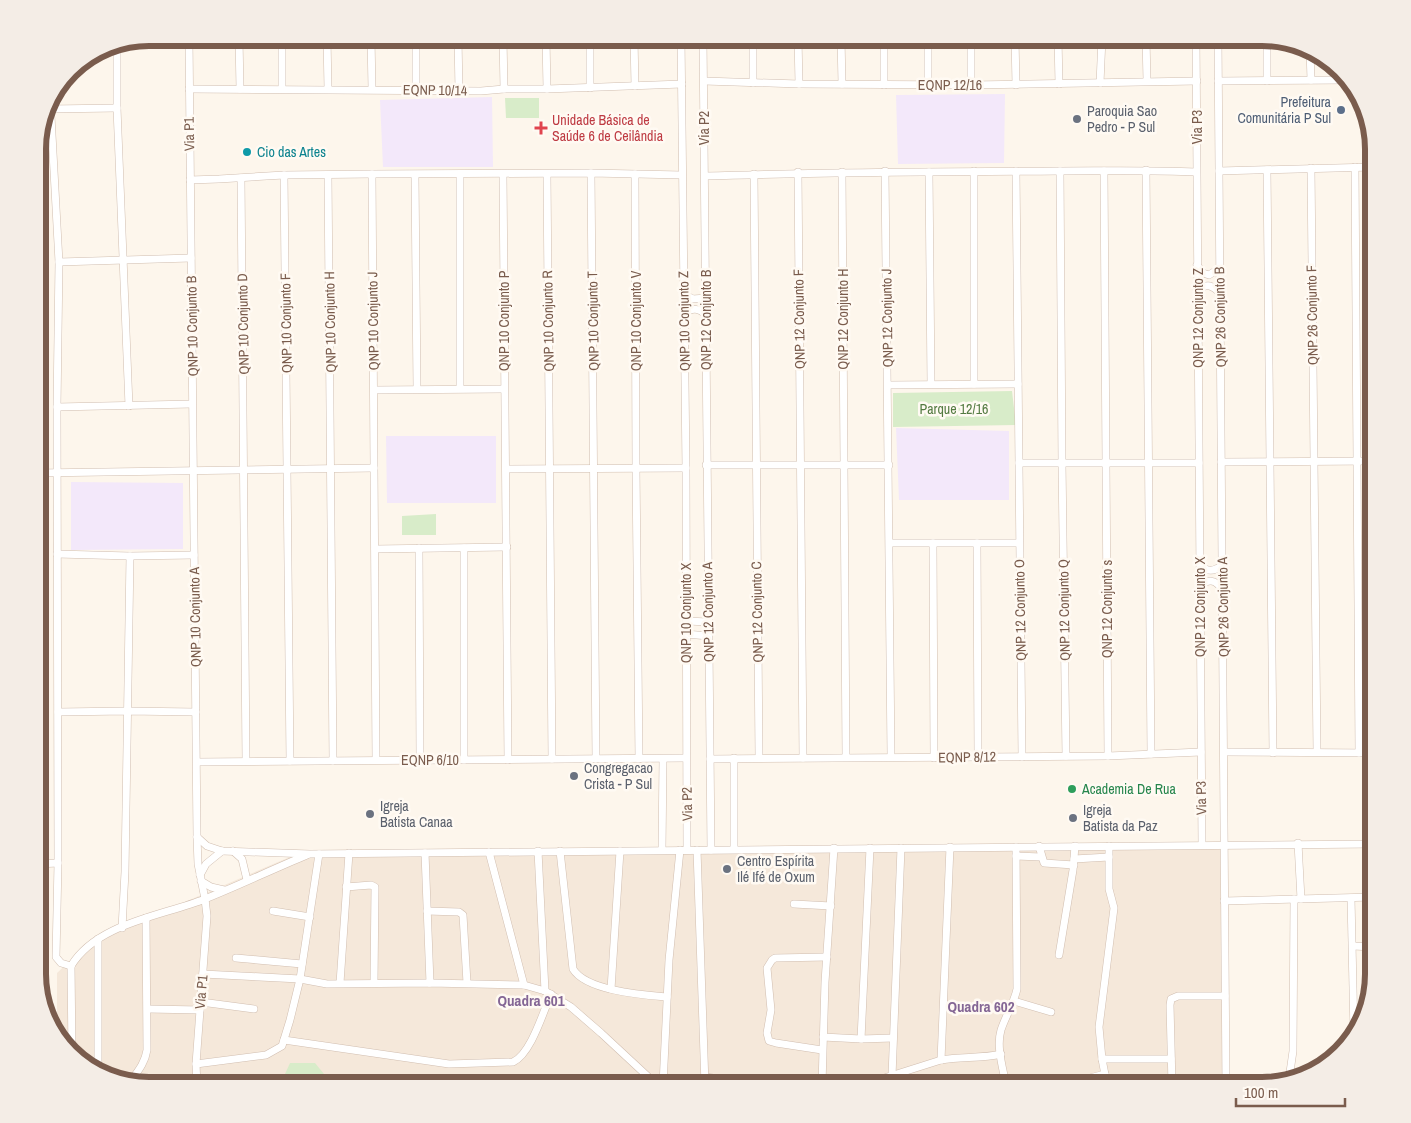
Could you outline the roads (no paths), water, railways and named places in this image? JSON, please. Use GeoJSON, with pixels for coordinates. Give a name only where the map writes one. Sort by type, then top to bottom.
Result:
{"type":"FeatureCollection","features":[{"type":"Feature","properties":{"kind":"street","name":"Via P1"},"geometry":{"type":"LineString","coordinates":[[189,46],[190,180]]}},
{"type":"Feature","properties":{"kind":"street"},"geometry":{"type":"LineString","coordinates":[[240,46],[240,89]]}},
{"type":"Feature","properties":{"kind":"street"},"geometry":{"type":"LineString","coordinates":[[282,46],[282,89]]}},
{"type":"Feature","properties":{"kind":"street"},"geometry":{"type":"LineString","coordinates":[[327,46],[328,89]]}},
{"type":"Feature","properties":{"kind":"street"},"geometry":{"type":"LineString","coordinates":[[371,46],[372,89]]}},
{"type":"Feature","properties":{"kind":"street"},"geometry":{"type":"LineString","coordinates":[[416,46],[416,90]]}},
{"type":"Feature","properties":{"kind":"street"},"geometry":{"type":"LineString","coordinates":[[458,46],[459,91]]}},
{"type":"Feature","properties":{"kind":"street"},"geometry":{"type":"LineString","coordinates":[[503,46],[504,89]]}},
{"type":"Feature","properties":{"kind":"street"},"geometry":{"type":"LineString","coordinates":[[546,46],[547,89]]}},
{"type":"Feature","properties":{"kind":"street"},"geometry":{"type":"LineString","coordinates":[[590,46],[590,88]]}},
{"type":"Feature","properties":{"kind":"street"},"geometry":{"type":"LineString","coordinates":[[634,46],[634,86]]}},
{"type":"Feature","properties":{"kind":"street","name":"Via P2"},"geometry":{"type":"LineString","coordinates":[[681,46],[682,175]]}},
{"type":"Feature","properties":{"kind":"street","name":"Via P2"},"geometry":{"type":"LineString","coordinates":[[703,46],[705,176]]}},
{"type":"Feature","properties":{"kind":"street"},"geometry":{"type":"LineString","coordinates":[[753,46],[753,82]]}},
{"type":"Feature","properties":{"kind":"street"},"geometry":{"type":"LineString","coordinates":[[798,46],[799,84]]}},
{"type":"Feature","properties":{"kind":"street"},"geometry":{"type":"LineString","coordinates":[[841,46],[842,84]]}},
{"type":"Feature","properties":{"kind":"street"},"geometry":{"type":"LineString","coordinates":[[884,46],[884,85]]}},
{"type":"Feature","properties":{"kind":"street"},"geometry":{"type":"LineString","coordinates":[[928,46],[928,85]]}},
{"type":"Feature","properties":{"kind":"street"},"geometry":{"type":"LineString","coordinates":[[971,46],[971,85]]}},
{"type":"Feature","properties":{"kind":"street"},"geometry":{"type":"LineString","coordinates":[[1016,46],[1016,85]]}},
{"type":"Feature","properties":{"kind":"street"},"geometry":{"type":"LineString","coordinates":[[1058,46],[1059,84]]}},
{"type":"Feature","properties":{"kind":"street"},"geometry":{"type":"LineString","coordinates":[[1100,83],[1102,46]]}},
{"type":"Feature","properties":{"kind":"street"},"geometry":{"type":"LineString","coordinates":[[1146,46],[1147,81]]}},
{"type":"Feature","properties":{"kind":"street","name":"Via P3"},"geometry":{"type":"LineString","coordinates":[[1196,46],[1196,172]]}},
{"type":"Feature","properties":{"kind":"street","name":"Via P3"},"geometry":{"type":"LineString","coordinates":[[1218,46],[1219,172]]}},
{"type":"Feature","properties":{"kind":"street"},"geometry":{"type":"LineString","coordinates":[[1266,46],[1267,81]]}},
{"type":"Feature","properties":{"kind":"street"},"geometry":{"type":"LineString","coordinates":[[117,52],[117,108],[129,406]]}},
{"type":"Feature","properties":{"kind":"street"},"geometry":{"type":"LineString","coordinates":[[1310,59],[1311,80]]}},
{"type":"Feature","properties":{"kind":"street"},"geometry":{"type":"LineString","coordinates":[[1218,81],[1338,80]]}},
{"type":"Feature","properties":{"kind":"street","name":"EQNP 12/16"},"geometry":{"type":"LineString","coordinates":[[704,81],[884,85],[1016,85],[1197,81]]}},
{"type":"Feature","properties":{"kind":"street","name":"EQNP 10/14"},"geometry":{"type":"LineString","coordinates":[[189,89],[459,91],[682,84]]}},
{"type":"Feature","properties":{"kind":"street"},"geometry":{"type":"LineString","coordinates":[[55,109],[117,108]]}},
{"type":"Feature","properties":{"kind":"street"},"geometry":{"type":"LineString","coordinates":[[51,121],[59,262],[57,407],[58,863],[56,957],[61,963],[71,966]]}},
{"type":"Feature","properties":{"kind":"street"},"geometry":{"type":"LineString","coordinates":[[1219,172],[1365,166]]}},
{"type":"Feature","properties":{"kind":"street"},"geometry":{"type":"LineString","coordinates":[[1355,167],[1360,753]]}},
{"type":"Feature","properties":{"kind":"street","name":"QNP 26 Conjunto F"},"geometry":{"type":"LineString","coordinates":[[1311,168],[1317,752]]}},
{"type":"Feature","properties":{"kind":"street"},"geometry":{"type":"LineString","coordinates":[[705,176],[798,172],[1146,170],[1196,172]]}},
{"type":"Feature","properties":{"kind":"street"},"geometry":{"type":"LineString","coordinates":[[1146,170],[1151,754]]}},
{"type":"Feature","properties":{"kind":"street"},"geometry":{"type":"LineString","coordinates":[[1267,170],[1273,752]]}},
{"type":"Feature","properties":{"kind":"street"},"geometry":{"type":"LineString","coordinates":[[974,171],[974,384]]}},
{"type":"Feature","properties":{"kind":"street","name":"QNP 12 Conjunto O"},"geometry":{"type":"LineString","coordinates":[[1016,171],[1022,757]]}},
{"type":"Feature","properties":{"kind":"street","name":"QNP 12 Conjunto Q"},"geometry":{"type":"LineString","coordinates":[[1060,171],[1066,756]]}},
{"type":"Feature","properties":{"kind":"street","name":"QNP 12 Conjunto s"},"geometry":{"type":"LineString","coordinates":[[1104,171],[1108,756]]}},
{"type":"Feature","properties":{"kind":"street","name":"QNP 12 Conjunto F"},"geometry":{"type":"LineString","coordinates":[[798,172],[803,758]]}},
{"type":"Feature","properties":{"kind":"street","name":"QNP 12 Conjunto H"},"geometry":{"type":"LineString","coordinates":[[842,172],[846,757]]}},
{"type":"Feature","properties":{"kind":"street","name":"QNP 12 Conjunto J"},"geometry":{"type":"LineString","coordinates":[[885,172],[891,756]]}},
{"type":"Feature","properties":{"kind":"street"},"geometry":{"type":"LineString","coordinates":[[929,172],[931,384]]}},
{"type":"Feature","properties":{"kind":"street","name":"QNP 12 Conjunto Z"},"geometry":{"type":"LineString","coordinates":[[1196,172],[1199,463]]}},
{"type":"Feature","properties":{"kind":"street","name":"QNP 26 Conjunto B"},"geometry":{"type":"LineString","coordinates":[[1219,172],[1221,462]]}},
{"type":"Feature","properties":{"kind":"street"},"geometry":{"type":"LineString","coordinates":[[190,180],[284,175],[372,174],[591,173],[682,175]]}},
{"type":"Feature","properties":{"kind":"street","name":"QNP 10 Conjunto T"},"geometry":{"type":"LineString","coordinates":[[591,173],[596,759]]}},
{"type":"Feature","properties":{"kind":"street","name":"QNP 10 Conjunto J"},"geometry":{"type":"LineString","coordinates":[[372,174],[376,760]]}},
{"type":"Feature","properties":{"kind":"street"},"geometry":{"type":"LineString","coordinates":[[460,174],[460,388]]}},
{"type":"Feature","properties":{"kind":"street","name":"QNP 10 Conjunto P"},"geometry":{"type":"LineString","coordinates":[[503,174],[508,760]]}},
{"type":"Feature","properties":{"kind":"street","name":"QNP 10 Conjunto R"},"geometry":{"type":"LineString","coordinates":[[547,174],[552,759]]}},
{"type":"Feature","properties":{"kind":"street","name":"QNP 10 Conjunto V"},"geometry":{"type":"LineString","coordinates":[[635,174],[639,759]]}},
{"type":"Feature","properties":{"kind":"street","name":"QNP 12 Conjunto C"},"geometry":{"type":"LineString","coordinates":[[754,174],[759,758]]}},
{"type":"Feature","properties":{"kind":"street","name":"QNP 10 Conjunto F"},"geometry":{"type":"LineString","coordinates":[[284,175],[290,761]]}},
{"type":"Feature","properties":{"kind":"street","name":"QNP 10 Conjunto H"},"geometry":{"type":"LineString","coordinates":[[328,175],[334,761]]}},
{"type":"Feature","properties":{"kind":"street"},"geometry":{"type":"LineString","coordinates":[[414,175],[417,389]]}},
{"type":"Feature","properties":{"kind":"street","name":"QNP 10 Conjunto Z"},"geometry":{"type":"LineString","coordinates":[[682,175],[686,468]]}},
{"type":"Feature","properties":{"kind":"street","name":"QNP 12 Conjunto B"},"geometry":{"type":"LineString","coordinates":[[705,176],[706,465]]}},
{"type":"Feature","properties":{"kind":"street","name":"QNP 10 Conjunto D"},"geometry":{"type":"LineString","coordinates":[[241,178],[246,762]]}},
{"type":"Feature","properties":{"kind":"street","name":"QNP 10 Conjunto B"},"geometry":{"type":"LineString","coordinates":[[190,180],[193,472]]}},
{"type":"Feature","properties":{"kind":"street"},"geometry":{"type":"LineString","coordinates":[[59,262],[191,258]]}},
{"type":"Feature","properties":{"kind":"street"},"geometry":{"type":"LineString","coordinates":[[1197,265],[1204,273],[1209,275],[1220,268]]}},
{"type":"Feature","properties":{"kind":"street"},"geometry":{"type":"LineString","coordinates":[[1197,290],[1205,285],[1210,285],[1221,294]]}},
{"type":"Feature","properties":{"kind":"street"},"geometry":{"type":"LineString","coordinates":[[684,295],[693,299],[706,298]]}},
{"type":"Feature","properties":{"kind":"street"},"geometry":{"type":"LineString","coordinates":[[684,314],[689,310],[695,309],[702,310],[706,315]]}},
{"type":"Feature","properties":{"kind":"street"},"geometry":{"type":"LineString","coordinates":[[888,385],[1018,384]]}},
{"type":"Feature","properties":{"kind":"street"},"geometry":{"type":"LineString","coordinates":[[374,390],[504,389]]}},
{"type":"Feature","properties":{"kind":"street"},"geometry":{"type":"LineString","coordinates":[[57,407],[192,404]]}},
{"type":"Feature","properties":{"kind":"street"},"geometry":{"type":"LineString","coordinates":[[1221,462],[1365,461]]}},
{"type":"Feature","properties":{"kind":"street","name":"QNP 26 Conjunto A"},"geometry":{"type":"LineString","coordinates":[[1221,462],[1224,752]]}},
{"type":"Feature","properties":{"kind":"street"},"geometry":{"type":"LineString","coordinates":[[1019,463],[1199,463]]}},
{"type":"Feature","properties":{"kind":"street","name":"QNP 12 Conjunto X"},"geometry":{"type":"LineString","coordinates":[[1199,463],[1200,752]]}},
{"type":"Feature","properties":{"kind":"street"},"geometry":{"type":"LineString","coordinates":[[706,465],[889,465]]}},
{"type":"Feature","properties":{"kind":"street","name":"QNP 12 Conjunto A"},"geometry":{"type":"LineString","coordinates":[[706,465],[710,759]]}},
{"type":"Feature","properties":{"kind":"street"},"geometry":{"type":"LineString","coordinates":[[46,473],[374,468]]}},
{"type":"Feature","properties":{"kind":"street"},"geometry":{"type":"LineString","coordinates":[[506,469],[686,468]]}},
{"type":"Feature","properties":{"kind":"street","name":"QNP 10 Conjunto X"},"geometry":{"type":"LineString","coordinates":[[686,468],[686,758]]}},
{"type":"Feature","properties":{"kind":"street","name":"QNP 10 Conjunto A"},"geometry":{"type":"LineString","coordinates":[[193,472],[197,762]]}},
{"type":"Feature","properties":{"kind":"street"},"geometry":{"type":"LineString","coordinates":[[890,543],[1020,543]]}},
{"type":"Feature","properties":{"kind":"street"},"geometry":{"type":"LineString","coordinates":[[933,543],[934,758]]}},
{"type":"Feature","properties":{"kind":"street"},"geometry":{"type":"LineString","coordinates":[[976,543],[978,757]]}},
{"type":"Feature","properties":{"kind":"street"},"geometry":{"type":"LineString","coordinates":[[375,548],[507,547]]}},
{"type":"Feature","properties":{"kind":"street"},"geometry":{"type":"LineString","coordinates":[[420,548],[420,760]]}},
{"type":"Feature","properties":{"kind":"street"},"geometry":{"type":"LineString","coordinates":[[464,548],[464,760]]}},
{"type":"Feature","properties":{"kind":"street"},"geometry":{"type":"LineString","coordinates":[[57,554],[194,555]]}},
{"type":"Feature","properties":{"kind":"street"},"geometry":{"type":"LineString","coordinates":[[122,928],[125,872],[130,556]]}},
{"type":"Feature","properties":{"kind":"street"},"geometry":{"type":"LineString","coordinates":[[1200,565],[1204,569],[1211,571],[1217,570],[1222,565]]}},
{"type":"Feature","properties":{"kind":"street"},"geometry":{"type":"LineString","coordinates":[[1200,588],[1204,582],[1212,580],[1219,583],[1223,590]]}},
{"type":"Feature","properties":{"kind":"street"},"geometry":{"type":"LineString","coordinates":[[687,621],[708,622]]}},
{"type":"Feature","properties":{"kind":"street"},"geometry":{"type":"LineString","coordinates":[[686,634],[708,636]]}},
{"type":"Feature","properties":{"kind":"street"},"geometry":{"type":"LineString","coordinates":[[58,712],[196,712]]}},
{"type":"Feature","properties":{"kind":"street","name":"Via P3"},"geometry":{"type":"LineString","coordinates":[[1200,752],[1202,845]]}},
{"type":"Feature","properties":{"kind":"street","name":"EQNP 8/12"},"geometry":{"type":"LineString","coordinates":[[710,759],[891,756],[934,758],[1108,756],[1200,752]]}},
{"type":"Feature","properties":{"kind":"street"},"geometry":{"type":"LineString","coordinates":[[1224,752],[1365,753]]}},
{"type":"Feature","properties":{"kind":"street","name":"Via P3"},"geometry":{"type":"LineString","coordinates":[[1224,752],[1226,1077]]}},
{"type":"Feature","properties":{"kind":"street","name":"Via P2"},"geometry":{"type":"LineString","coordinates":[[663,1077],[667,997],[684,850],[686,758]]}},
{"type":"Feature","properties":{"kind":"street","name":"EQNP 6/10"},"geometry":{"type":"LineString","coordinates":[[197,762],[686,758]]}},
{"type":"Feature","properties":{"kind":"street"},"geometry":{"type":"LineString","coordinates":[[734,758],[734,850]]}},
{"type":"Feature","properties":{"kind":"street"},"geometry":{"type":"LineString","coordinates":[[662,850],[663,759]]}},
{"type":"Feature","properties":{"kind":"street","name":"Via P2"},"geometry":{"type":"LineString","coordinates":[[710,759],[711,850]]}},
{"type":"Feature","properties":{"kind":"street"},"geometry":{"type":"LineString","coordinates":[[197,762],[197,837],[207,846],[222,851],[319,854],[1298,843],[1365,844]]}},
{"type":"Feature","properties":{"kind":"street","name":"Via P1"},"geometry":{"type":"LineString","coordinates":[[197,837],[198,864],[207,916],[197,1077]]}},
{"type":"Feature","properties":{"kind":"street"},"geometry":{"type":"LineString","coordinates":[[1290,1072],[1293,1051],[1298,843]]}},
{"type":"Feature","properties":{"kind":"street"},"geometry":{"type":"LineString","coordinates":[[1039,846],[1042,861],[1045,863],[1074,862],[1109,857]]}},
{"type":"Feature","properties":{"kind":"street"},"geometry":{"type":"LineString","coordinates":[[1059,955],[1076,846]]}},
{"type":"Feature","properties":{"kind":"street"},"geometry":{"type":"LineString","coordinates":[[1106,1077],[1102,1059],[1099,1017],[1114,908],[1109,889],[1109,846]]}},
{"type":"Feature","properties":{"kind":"street"},"geometry":{"type":"LineString","coordinates":[[941,1060],[950,847]]}},
{"type":"Feature","properties":{"kind":"street"},"geometry":{"type":"LineString","coordinates":[[1005,1077],[999,1042],[1002,1028],[1014,1002],[1018,978],[1016,847]]}},
{"type":"Feature","properties":{"kind":"street"},"geometry":{"type":"LineString","coordinates":[[822,1077],[834,848]]}},
{"type":"Feature","properties":{"kind":"street"},"geometry":{"type":"LineString","coordinates":[[861,1039],[870,848]]}},
{"type":"Feature","properties":{"kind":"street"},"geometry":{"type":"LineString","coordinates":[[892,1076],[901,848]]}},
{"type":"Feature","properties":{"kind":"street"},"geometry":{"type":"LineString","coordinates":[[697,850],[705,1077]]}},
{"type":"Feature","properties":{"kind":"street"},"geometry":{"type":"LineString","coordinates":[[222,851],[206,864],[200,878],[210,887],[224,890]]}},
{"type":"Feature","properties":{"kind":"street"},"geometry":{"type":"LineString","coordinates":[[233,851],[242,859],[248,880]]}},
{"type":"Feature","properties":{"kind":"street"},"geometry":{"type":"LineString","coordinates":[[284,1040],[449,1064],[513,1062],[520,1059],[529,1045],[548,993],[538,851]]}},
{"type":"Feature","properties":{"kind":"street"},"geometry":{"type":"LineString","coordinates":[[560,851],[576,974],[612,989],[634,994],[667,997]]}},
{"type":"Feature","properties":{"kind":"street"},"geometry":{"type":"LineString","coordinates":[[612,989],[620,851]]}},
{"type":"Feature","properties":{"kind":"street"},"geometry":{"type":"LineString","coordinates":[[489,852],[524,985]]}},
{"type":"Feature","properties":{"kind":"street"},"geometry":{"type":"LineString","coordinates":[[340,983],[349,853]]}},
{"type":"Feature","properties":{"kind":"street"},"geometry":{"type":"LineString","coordinates":[[425,853],[430,983]]}},
{"type":"Feature","properties":{"kind":"street"},"geometry":{"type":"LineString","coordinates":[[72,1042],[71,966],[77,956],[98,939],[146,918],[205,899],[310,854]]}},
{"type":"Feature","properties":{"kind":"street"},"geometry":{"type":"LineString","coordinates":[[196,1064],[266,1055],[282,1046],[300,979],[319,854]]}},
{"type":"Feature","properties":{"kind":"street"},"geometry":{"type":"LineString","coordinates":[[1016,856],[1041,856]]}},
{"type":"Feature","properties":{"kind":"street"},"geometry":{"type":"LineString","coordinates":[[46,864],[58,863]]}},
{"type":"Feature","properties":{"kind":"street"},"geometry":{"type":"LineString","coordinates":[[346,887],[370,885],[375,887],[374,982]]}},
{"type":"Feature","properties":{"kind":"street"},"geometry":{"type":"LineString","coordinates":[[1224,901],[1365,897]]}},
{"type":"Feature","properties":{"kind":"street"},"geometry":{"type":"LineString","coordinates":[[1351,898],[1354,1017]]}},
{"type":"Feature","properties":{"kind":"street"},"geometry":{"type":"LineString","coordinates":[[794,904],[831,906]]}},
{"type":"Feature","properties":{"kind":"street"},"geometry":{"type":"LineString","coordinates":[[273,911],[310,918]]}},
{"type":"Feature","properties":{"kind":"street"},"geometry":{"type":"LineString","coordinates":[[427,911],[462,913],[464,918],[467,983]]}},
{"type":"Feature","properties":{"kind":"street"},"geometry":{"type":"LineString","coordinates":[[134,1076],[146,1058],[148,1009],[146,918]]}},
{"type":"Feature","properties":{"kind":"street"},"geometry":{"type":"LineString","coordinates":[[98,939],[98,1063]]}},
{"type":"Feature","properties":{"kind":"street"},"geometry":{"type":"LineString","coordinates":[[1353,946],[1365,947]]}},
{"type":"Feature","properties":{"kind":"street"},"geometry":{"type":"LineString","coordinates":[[822,1050],[776,1044],[770,1041],[767,1033],[772,1010],[767,968],[775,958],[827,957]]}},
{"type":"Feature","properties":{"kind":"street"},"geometry":{"type":"LineString","coordinates":[[236,958],[302,964]]}},
{"type":"Feature","properties":{"kind":"street"},"geometry":{"type":"LineString","coordinates":[[203,974],[300,979],[315,983],[374,982],[524,985],[548,993],[571,1007],[602,1033],[648,1077]]}},
{"type":"Feature","properties":{"kind":"street"},"geometry":{"type":"LineString","coordinates":[[1172,1077],[1172,1000],[1178,996],[1225,996]]}},
{"type":"Feature","properties":{"kind":"street"},"geometry":{"type":"LineString","coordinates":[[201,1002],[254,1009]]}},
{"type":"Feature","properties":{"kind":"street"},"geometry":{"type":"LineString","coordinates":[[1014,1002],[1052,1012]]}},
{"type":"Feature","properties":{"kind":"street"},"geometry":{"type":"LineString","coordinates":[[148,1009],[200,1010]]}},
{"type":"Feature","properties":{"kind":"street"},"geometry":{"type":"LineString","coordinates":[[823,1037],[893,1038]]}},
{"type":"Feature","properties":{"kind":"street"},"geometry":{"type":"LineString","coordinates":[[889,1077],[941,1060],[987,1057],[1001,1054]]}},
{"type":"Feature","properties":{"kind":"street"},"geometry":{"type":"LineString","coordinates":[[1102,1059],[1171,1058]]}},
{"type":"Feature","properties":{"kind":"street"},"geometry":{"type":"LineString","coordinates":[[1094,1077],[1105,1074]]}},
{"type":"Feature","properties":{"kind":"place","name":"Prefeitura Comunitária P Sul"},"geometry":{"type":"Point","coordinates":[1341,110]}},
{"type":"Feature","properties":{"kind":"place","name":"Paroquia Sao Pedro - P Sul"},"geometry":{"type":"Point","coordinates":[1077,119]}},
{"type":"Feature","properties":{"kind":"place","name":"Unidade Básica de Saúde 6 de Ceilândia"},"geometry":{"type":"Point","coordinates":[541,128]}},
{"type":"Feature","properties":{"kind":"place","name":"Cio das Artes"},"geometry":{"type":"Point","coordinates":[247,152]}},
{"type":"Feature","properties":{"kind":"place","name":"Congregacao Crista - P Sul"},"geometry":{"type":"Point","coordinates":[574,776]}},
{"type":"Feature","properties":{"kind":"place","name":"Academia De Rua"},"geometry":{"type":"Point","coordinates":[1072,789]}},
{"type":"Feature","properties":{"kind":"place","name":"Igreja Batista Canaa"},"geometry":{"type":"Point","coordinates":[370,814]}},
{"type":"Feature","properties":{"kind":"place","name":"Igreja Batista da Paz"},"geometry":{"type":"Point","coordinates":[1073,818]}},
{"type":"Feature","properties":{"kind":"place","name":"Centro Espírita Ilé Ifé de Oxum"},"geometry":{"type":"Point","coordinates":[727,869]}},
{"type":"Feature","properties":{"kind":"district","name":"Quadra 601"},"geometry":{"type":"Point","coordinates":[531,1001]}},
{"type":"Feature","properties":{"kind":"district","name":"Quadra 602"},"geometry":{"type":"Point","coordinates":[981,1007]}},
{"type":"Feature","properties":{"kind":"park label","name":"Parque 12/16"},"geometry":{"type":"Point","coordinates":[954,409]}}]}
